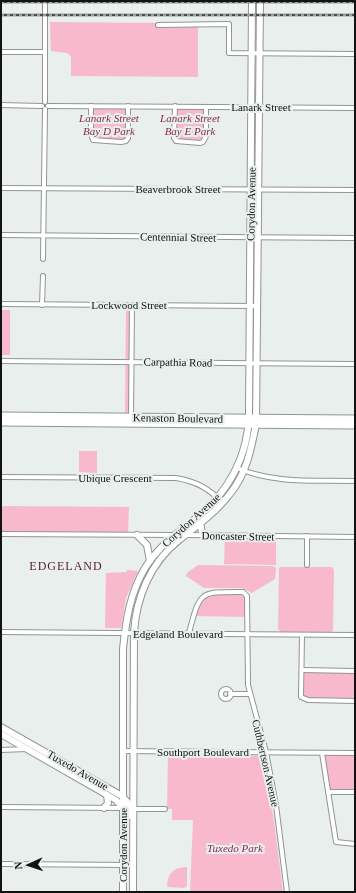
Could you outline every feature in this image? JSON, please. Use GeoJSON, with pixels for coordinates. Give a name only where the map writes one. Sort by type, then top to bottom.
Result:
{"type":"FeatureCollection","features":[{"type":"Feature","properties":{"kind":"main road","name":"Corydon Avenue"},"geometry":{"type":"LineString","coordinates":[[133,892],[135,616],[146,582],[160,559],[185,535],[198,526],[220,501],[237,468],[252,422],[249,363],[252,1]]}},
{"type":"Feature","properties":{"kind":"main road","name":"Corydon Avenue"},"geometry":{"type":"LineString","coordinates":[[123,892],[123,649],[132,596],[139,579],[163,544],[172,535],[230,495],[244,471],[252,422],[258,306],[260,1]]}},
{"type":"Feature","properties":{"kind":"main road","name":"Kenaston Boulevard"},"geometry":{"type":"LineString","coordinates":[[1,416],[131,417],[355,426]]}},
{"type":"Feature","properties":{"kind":"main road","name":"Kenaston Boulevard"},"geometry":{"type":"LineString","coordinates":[[1,422],[252,422],[355,419]]}},
{"type":"Feature","properties":{"kind":"main road"},"geometry":{"type":"LineString","coordinates":[[191,522],[198,526],[205,536]]}},
{"type":"Feature","properties":{"kind":"main road"},"geometry":{"type":"LineString","coordinates":[[136,535],[147,545],[150,561]]}},
{"type":"Feature","properties":{"kind":"main road"},"geometry":{"type":"LineString","coordinates":[[163,544],[169,550]]}},
{"type":"Feature","properties":{"kind":"main road","name":"Tuxedo Avenue"},"geometry":{"type":"LineString","coordinates":[[1,726],[122,796]]}},
{"type":"Feature","properties":{"kind":"main road","name":"Tuxedo Avenue"},"geometry":{"type":"LineString","coordinates":[[1,734],[116,800],[123,808]]}},
{"type":"Feature","properties":{"kind":"main road"},"geometry":{"type":"LineString","coordinates":[[108,787],[116,786],[122,780]]}},
{"type":"Feature","properties":{"kind":"main road"},"geometry":{"type":"LineString","coordinates":[[104,808],[108,803],[107,795]]}},
{"type":"Feature","properties":{"kind":"main road"},"geometry":{"type":"LineString","coordinates":[[122,796],[128,804],[130,825],[133,830]]}},
{"type":"Feature","properties":{"kind":"street"},"geometry":{"type":"LineString","coordinates":[[43,258],[45,1]]}},
{"type":"Feature","properties":{"kind":"street"},"geometry":{"type":"LineString","coordinates":[[158,25],[229,24],[229,53],[355,54]]}},
{"type":"Feature","properties":{"kind":"street"},"geometry":{"type":"LineString","coordinates":[[1,52],[45,52]]}},
{"type":"Feature","properties":{"kind":"street","name":"Lanark Street"},"geometry":{"type":"LineString","coordinates":[[1,105],[355,108]]}},
{"type":"Feature","properties":{"kind":"street"},"geometry":{"type":"LineString","coordinates":[[91,106],[91,134],[93,140],[121,142],[126,141],[128,138],[128,106]]}},
{"type":"Feature","properties":{"kind":"street"},"geometry":{"type":"LineString","coordinates":[[175,106],[174,138],[176,141],[200,143],[203,142],[206,136],[206,107]]}},
{"type":"Feature","properties":{"kind":"street","name":"Beaverbrook Street"},"geometry":{"type":"LineString","coordinates":[[1,188],[355,190]]}},
{"type":"Feature","properties":{"kind":"street","name":"Centennial Street"},"geometry":{"type":"LineString","coordinates":[[1,235],[355,238]]}},
{"type":"Feature","properties":{"kind":"street"},"geometry":{"type":"LineString","coordinates":[[42,305],[43,276]]}},
{"type":"Feature","properties":{"kind":"street","name":"Lockwood Street"},"geometry":{"type":"LineString","coordinates":[[1,304],[258,306]]}},
{"type":"Feature","properties":{"kind":"street"},"geometry":{"type":"LineString","coordinates":[[131,417],[132,305]]}},
{"type":"Feature","properties":{"kind":"street","name":"Carpathia Road"},"geometry":{"type":"LineString","coordinates":[[1,361],[355,364]]}},
{"type":"Feature","properties":{"kind":"street"},"geometry":{"type":"LineString","coordinates":[[237,468],[274,479],[355,481]]}},
{"type":"Feature","properties":{"kind":"street","name":"Ubique Crescent"},"geometry":{"type":"LineString","coordinates":[[1,477],[176,478],[194,482],[220,501]]}},
{"type":"Feature","properties":{"kind":"street","name":"Doncaster Street"},"geometry":{"type":"LineString","coordinates":[[1,534],[355,537]]}},
{"type":"Feature","properties":{"kind":"street"},"geometry":{"type":"LineString","coordinates":[[306,536],[306,565]]}},
{"type":"Feature","properties":{"kind":"street","name":"Cuthbertson Avenue"},"geometry":{"type":"LineString","coordinates":[[189,633],[194,612],[205,594],[210,592],[243,592],[248,601],[248,685],[266,752],[276,805],[287,892]]}},
{"type":"Feature","properties":{"kind":"street","name":"Edgeland Boulevard"},"geometry":{"type":"LineString","coordinates":[[1,632],[355,635]]}},
{"type":"Feature","properties":{"kind":"street"},"geometry":{"type":"LineString","coordinates":[[302,635],[302,670],[300,693],[304,699],[355,701]]}},
{"type":"Feature","properties":{"kind":"street"},"geometry":{"type":"LineString","coordinates":[[302,670],[355,670]]}},
{"type":"Feature","properties":{"kind":"street"},"geometry":{"type":"LineString","coordinates":[[230,694],[250,694]]}},
{"type":"Feature","properties":{"kind":"street"},"geometry":{"type":"LineString","coordinates":[[1,750],[27,749]]}},
{"type":"Feature","properties":{"kind":"street","name":"Southport Boulevard"},"geometry":{"type":"LineString","coordinates":[[122,751],[355,753]]}},
{"type":"Feature","properties":{"kind":"street"},"geometry":{"type":"LineString","coordinates":[[322,753],[336,842],[355,844]]}},
{"type":"Feature","properties":{"kind":"street"},"geometry":{"type":"LineString","coordinates":[[328,792],[355,792]]}},
{"type":"Feature","properties":{"kind":"street"},"geometry":{"type":"LineString","coordinates":[[1,807],[123,808]]}},
{"type":"Feature","properties":{"kind":"street"},"geometry":{"type":"LineString","coordinates":[[134,809],[166,809]]}},
{"type":"Feature","properties":{"kind":"street"},"geometry":{"type":"LineString","coordinates":[[1,864],[133,865]]}},
{"type":"Feature","properties":{"kind":"green space"},"geometry":{"type":"Polygon","coordinates":[[[50,22],[156,23],[158,28],[198,27],[198,77],[71,76],[71,57],[67,53],[51,51],[50,22]]]}},
{"type":"Feature","properties":{"kind":"green space","name":"Lanark Street Bay D Park"},"geometry":{"type":"Polygon","coordinates":[[[91,106],[128,106],[126,141],[93,140],[91,106]]]}},
{"type":"Feature","properties":{"kind":"green space","name":"Lanark Street Bay E Park"},"geometry":{"type":"Polygon","coordinates":[[[175,106],[206,107],[206,136],[203,142],[176,141],[175,106]]]}},
{"type":"Feature","properties":{"kind":"green space"},"geometry":{"type":"Polygon","coordinates":[[[126,305],[132,305],[131,417],[125,417],[126,305]]]}},
{"type":"Feature","properties":{"kind":"green space"},"geometry":{"type":"Polygon","coordinates":[[[1,310],[10,310],[10,355],[1,355],[1,310]]]}},
{"type":"Feature","properties":{"kind":"green space"},"geometry":{"type":"Polygon","coordinates":[[[79,451],[97,451],[97,473],[79,472],[79,451]]]}},
{"type":"Feature","properties":{"kind":"green space"},"geometry":{"type":"Polygon","coordinates":[[[1,506],[129,507],[128,533],[1,532],[1,506]]]}},
{"type":"Feature","properties":{"kind":"green space"},"geometry":{"type":"Polygon","coordinates":[[[225,536],[276,536],[276,565],[224,564],[225,536]]]}},
{"type":"Feature","properties":{"kind":"green space"},"geometry":{"type":"Polygon","coordinates":[[[198,565],[273,566],[276,568],[275,579],[252,593],[242,588],[204,588],[186,576],[188,572],[198,565]]]}},
{"type":"Feature","properties":{"kind":"green space"},"geometry":{"type":"Polygon","coordinates":[[[332,567],[334,570],[333,631],[281,632],[278,629],[279,568],[332,567]]]}},
{"type":"Feature","properties":{"kind":"green space"},"geometry":{"type":"Polygon","coordinates":[[[127,570],[138,571],[126,598],[121,628],[105,628],[106,573],[127,572],[127,570]]]}},
{"type":"Feature","properties":{"kind":"green space"},"geometry":{"type":"Polygon","coordinates":[[[243,592],[247,596],[248,617],[193,616],[205,594],[243,592]]]}},
{"type":"Feature","properties":{"kind":"green space"},"geometry":{"type":"Polygon","coordinates":[[[302,670],[355,671],[355,701],[304,699],[301,693],[302,670]]]}},
{"type":"Feature","properties":{"kind":"green space"},"geometry":{"type":"Polygon","coordinates":[[[322,753],[355,753],[355,792],[328,792],[322,753]]]}},
{"type":"Feature","properties":{"kind":"green space","name":"Tuxedo Park"},"geometry":{"type":"Polygon","coordinates":[[[170,754],[262,756],[274,820],[283,892],[190,892],[193,820],[172,820],[172,809],[167,809],[168,756],[170,754]]]}},
{"type":"Feature","properties":{"kind":"green space"},"geometry":{"type":"Polygon","coordinates":[[[187,867],[187,886],[184,888],[167,887],[168,878],[174,870],[187,867]]]}},
{"type":"Feature","properties":{"kind":"railway"},"geometry":{"type":"LineString","coordinates":[[1,2],[355,2]]}},
{"type":"Feature","properties":{"kind":"railway"},"geometry":{"type":"LineString","coordinates":[[1,15],[355,15]]}},
{"type":"Feature","properties":{"kind":"district","name":"EDGELAND"},"geometry":{"type":"Point","coordinates":[66,566]}}]}
